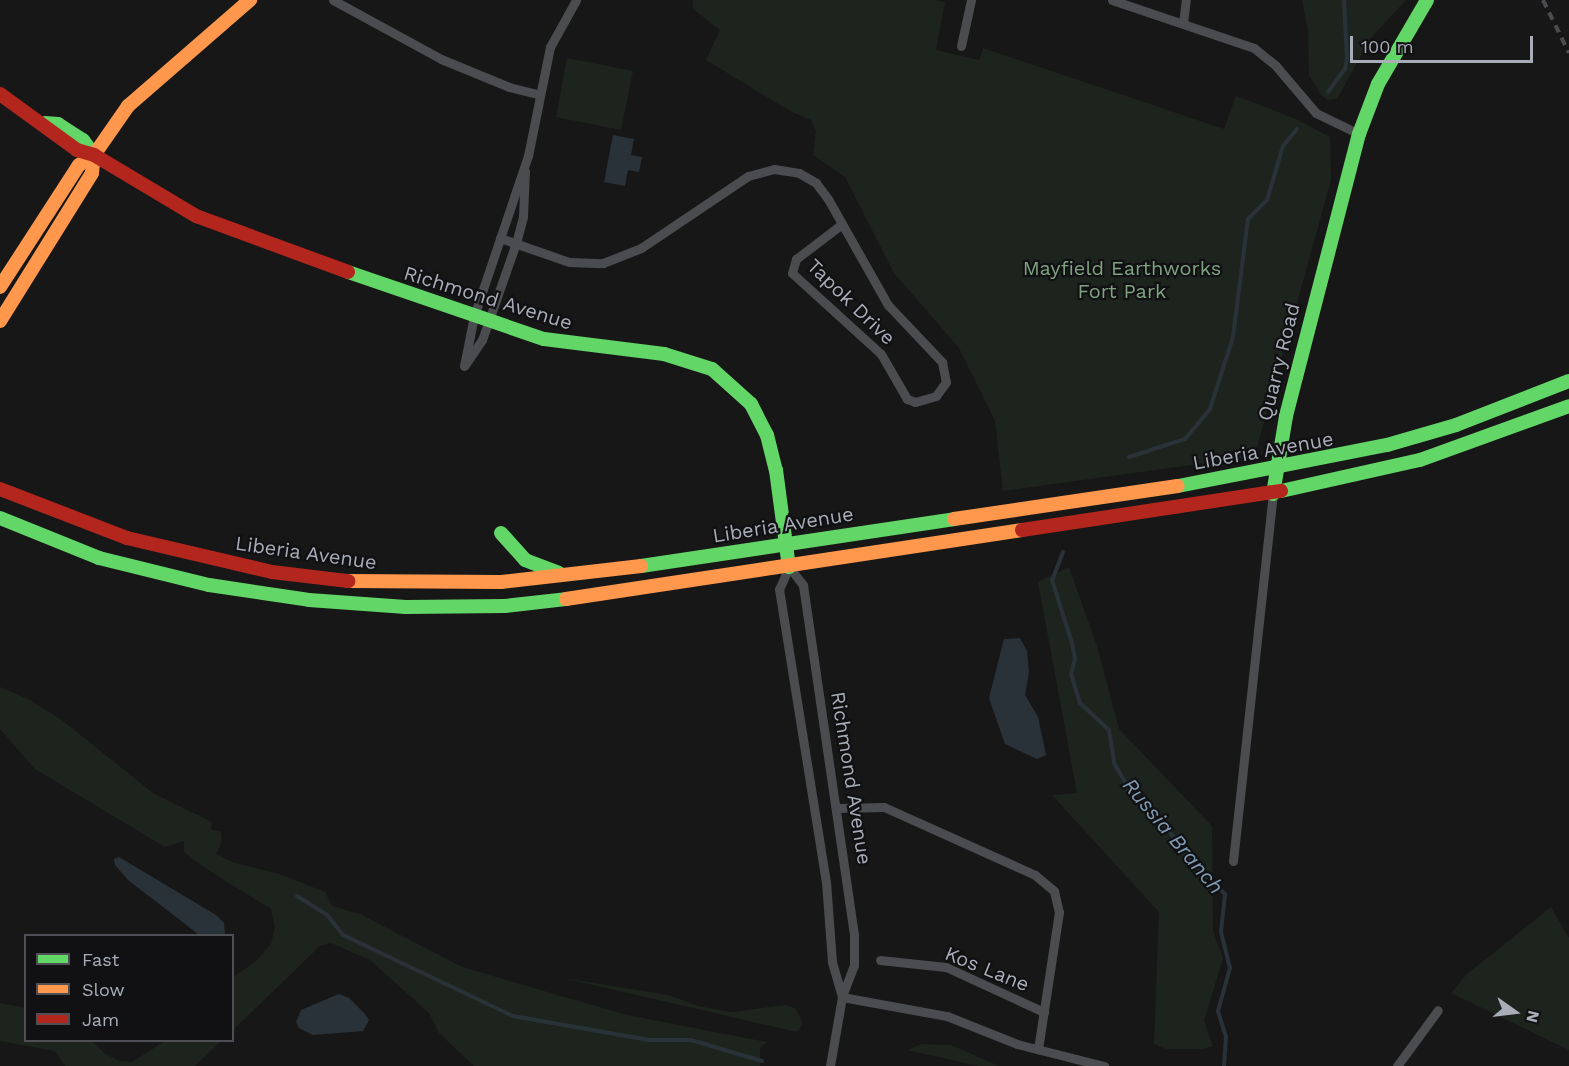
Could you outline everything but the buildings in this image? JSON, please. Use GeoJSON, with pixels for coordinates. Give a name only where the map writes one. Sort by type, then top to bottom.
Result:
{"type":"FeatureCollection","features":[{"type":"Feature","properties":{"kind":"main road"},"geometry":{"type":"LineString","coordinates":[[0,288],[79,165],[94,155],[143,91],[250,0]]}},
{"type":"Feature","properties":{"kind":"main road","name":"Quarry Road"},"geometry":{"type":"LineString","coordinates":[[1273,494],[1286,416],[1359,134],[1378,84],[1427,0]]}},
{"type":"Feature","properties":{"kind":"main road","name":"Richmond Avenue"},"geometry":{"type":"LineString","coordinates":[[0,94],[45,123],[67,129],[83,140],[94,155],[195,216],[237,234],[489,321],[584,347],[684,358],[720,375],[751,404],[767,435],[776,470],[789,567]]}},
{"type":"Feature","properties":{"kind":"main road"},"geometry":{"type":"LineString","coordinates":[[1,314],[92,173],[94,155]]}},
{"type":"Feature","properties":{"kind":"main road"},"geometry":{"type":"LineString","coordinates":[[1,314],[16,282],[25,248]]}},
{"type":"Feature","properties":{"kind":"main road","name":"Liberia Avenue"},"geometry":{"type":"LineString","coordinates":[[0,489],[127,538],[272,572],[342,581],[413,585],[575,575],[1276,470],[1345,456],[1456,425],[1569,381]]}},
{"type":"Feature","properties":{"kind":"main road"},"geometry":{"type":"LineString","coordinates":[[0,518],[89,554],[151,574],[269,595],[406,607],[544,603],[1273,494],[1420,460],[1569,406]]}},
{"type":"Feature","properties":{"kind":"main road"},"geometry":{"type":"LineString","coordinates":[[501,533],[532,564],[575,575]]}},
{"type":"Feature","properties":{"kind":"street"},"geometry":{"type":"LineString","coordinates":[[333,0],[449,63],[540,95]]}},
{"type":"Feature","properties":{"kind":"street"},"geometry":{"type":"LineString","coordinates":[[525,166],[525,198],[516,243],[482,340],[464,366],[474,316],[525,166],[550,47],[576,0]]}},
{"type":"Feature","properties":{"kind":"street"},"geometry":{"type":"LineString","coordinates":[[961,46],[972,0]]}},
{"type":"Feature","properties":{"kind":"street"},"geometry":{"type":"LineString","coordinates":[[1112,0],[1254,48],[1276,66],[1316,113],[1359,134]]}},
{"type":"Feature","properties":{"kind":"street"},"geometry":{"type":"LineString","coordinates":[[1183,23],[1186,0]]}},
{"type":"Feature","properties":{"kind":"street","name":"Tapok Drive"},"geometry":{"type":"LineString","coordinates":[[500,237],[578,264],[614,260],[641,248],[748,176],[774,169],[799,173],[816,183],[842,224],[888,304],[942,362],[946,382],[936,396],[915,402],[908,399],[881,354],[792,273],[796,259],[842,224]]}},
{"type":"Feature","properties":{"kind":"street","name":"Quarry Road"},"geometry":{"type":"LineString","coordinates":[[1233,861],[1273,494]]}},
{"type":"Feature","properties":{"kind":"street","name":"Richmond Avenue"},"geometry":{"type":"LineString","coordinates":[[830,1066],[842,997],[854,965],[854,935],[803,585],[789,567],[779,589],[826,882],[832,962],[842,997]]}},
{"type":"Feature","properties":{"kind":"street"},"geometry":{"type":"LineString","coordinates":[[837,808],[884,807],[1035,874],[1050,885],[1058,901],[1059,912],[1038,1049]]}},
{"type":"Feature","properties":{"kind":"street","name":"Kos Lane"},"geometry":{"type":"LineString","coordinates":[[880,960],[946,968],[1044,1012]]}},
{"type":"Feature","properties":{"kind":"street"},"geometry":{"type":"LineString","coordinates":[[842,997],[947,1016],[1038,1049],[1104,1066]]}},
{"type":"Feature","properties":{"kind":"street"},"geometry":{"type":"LineString","coordinates":[[1397,1066],[1438,1010]]}},
{"type":"Feature","properties":{"kind":"green space","name":"Mayfield Earthworks Fort Park"},"geometry":{"type":"Polygon","coordinates":[[[693,0],[935,0],[945,2],[936,50],[979,60],[983,48],[1224,129],[1236,96],[1296,119],[1330,137],[1331,180],[1258,444],[1249,457],[1003,491],[995,421],[959,348],[894,273],[845,177],[813,155],[816,131],[811,120],[790,111],[706,60],[720,30],[693,9],[693,0]]]}},
{"type":"Feature","properties":{"kind":"green space"},"geometry":{"type":"Polygon","coordinates":[[[1302,0],[1406,0],[1370,39],[1337,99],[1328,100],[1321,95],[1309,75],[1308,31],[1302,0]]]}},
{"type":"Feature","properties":{"kind":"green space"},"geometry":{"type":"Polygon","coordinates":[[[567,58],[633,71],[621,130],[556,117],[567,58]]]}},
{"type":"Feature","properties":{"kind":"green space"},"geometry":{"type":"Polygon","coordinates":[[[1069,567],[1097,646],[1119,729],[1212,826],[1213,931],[1223,958],[1204,1021],[1213,1046],[1203,1049],[1167,1049],[1154,1044],[1159,912],[1052,795],[1077,793],[1038,582],[1069,567]]]}},
{"type":"Feature","properties":{"kind":"green space"},"geometry":{"type":"Polygon","coordinates":[[[0,687],[32,701],[63,721],[153,793],[212,822],[211,829],[221,832],[222,841],[216,854],[235,863],[280,874],[325,892],[332,906],[360,914],[462,967],[627,1015],[767,1042],[760,1048],[760,1066],[474,1066],[439,1033],[429,1013],[370,960],[331,943],[320,946],[234,1029],[234,976],[255,962],[271,944],[275,927],[271,909],[205,868],[184,852],[184,841],[165,847],[35,769],[0,729],[0,687]]]}},
{"type":"Feature","properties":{"kind":"green space"},"geometry":{"type":"Polygon","coordinates":[[[1551,907],[1569,938],[1569,1050],[1451,993],[1467,974],[1551,907]]]}},
{"type":"Feature","properties":{"kind":"green space"},"geometry":{"type":"Polygon","coordinates":[[[563,978],[668,995],[698,1006],[731,1012],[786,1005],[796,1009],[803,1024],[797,1032],[563,978]]]}},
{"type":"Feature","properties":{"kind":"green space"},"geometry":{"type":"Polygon","coordinates":[[[0,1003],[24,1008],[24,1042],[94,1042],[104,1053],[119,1061],[132,1062],[163,1042],[220,1042],[195,1066],[65,1066],[55,1051],[0,1041],[0,1003]]]}},
{"type":"Feature","properties":{"kind":"green space"},"geometry":{"type":"Polygon","coordinates":[[[922,1044],[951,1045],[999,1066],[979,1066],[907,1050],[922,1044]]]}},
{"type":"Feature","properties":{"kind":"shaded area"},"geometry":{"type":"Polygon","coordinates":[[[613,135],[634,139],[631,155],[642,157],[639,172],[628,170],[625,186],[604,182],[613,135]]]}},
{"type":"Feature","properties":{"kind":"shaded area"},"geometry":{"type":"Polygon","coordinates":[[[1020,638],[1027,651],[1029,672],[1025,695],[1038,717],[1046,755],[1037,759],[1005,744],[989,698],[1004,639],[1020,638]]]}},
{"type":"Feature","properties":{"kind":"shaded area"},"geometry":{"type":"Polygon","coordinates":[[[119,857],[216,915],[224,923],[225,934],[198,934],[128,880],[115,865],[114,859],[119,857]]]}},
{"type":"Feature","properties":{"kind":"shaded area"},"geometry":{"type":"Polygon","coordinates":[[[339,994],[349,998],[369,1020],[363,1031],[313,1035],[299,1028],[296,1022],[301,1010],[339,994]]]}},
{"type":"Feature","properties":{"kind":"waterway","name":"Russia Branch"},"geometry":{"type":"LineString","coordinates":[[1328,92],[1345,69],[1347,59],[1344,0]]}},
{"type":"Feature","properties":{"kind":"waterway","name":"Russia Branch"},"geometry":{"type":"LineString","coordinates":[[1129,457],[1185,439],[1210,409],[1233,337],[1248,219],[1267,200],[1283,146],[1297,129]]}},
{"type":"Feature","properties":{"kind":"waterway","name":"Russia Branch"},"geometry":{"type":"LineString","coordinates":[[1063,552],[1052,580],[1072,643],[1075,659],[1071,674],[1080,703],[1109,730],[1114,763],[1131,792],[1161,820],[1193,864],[1225,894],[1221,932],[1230,968],[1218,1011],[1226,1037],[1224,1066]]}},
{"type":"Feature","properties":{"kind":"waterway"},"geometry":{"type":"LineString","coordinates":[[297,896],[327,915],[343,935],[513,1016],[649,1040],[691,1040],[762,1061]]}},
{"type":"Feature","properties":{"kind":"railway"},"geometry":{"type":"LineString","coordinates":[[1543,0],[1569,53]]}},
{"type":"Feature","properties":{"kind":"traffic: fast"},"geometry":{"type":"LineString","coordinates":[[1273,494],[1286,416],[1359,134],[1378,84],[1427,0]]}},
{"type":"Feature","properties":{"kind":"traffic: fast"},"geometry":{"type":"LineString","coordinates":[[45,123],[58,124],[83,140],[94,155]]}},
{"type":"Feature","properties":{"kind":"traffic: fast"},"geometry":{"type":"LineString","coordinates":[[348,272],[544,339],[664,354],[712,369],[751,404],[767,435],[776,470],[789,567]]}},
{"type":"Feature","properties":{"kind":"traffic: fast"},"geometry":{"type":"LineString","coordinates":[[1178,486],[1387,445],[1456,425],[1569,381]]}},
{"type":"Feature","properties":{"kind":"traffic: fast"},"geometry":{"type":"LineString","coordinates":[[1281,491],[1420,460],[1569,406]]}},
{"type":"Feature","properties":{"kind":"traffic: fast"},"geometry":{"type":"LineString","coordinates":[[0,518],[99,558],[209,585],[309,600],[406,607],[505,606],[566,599]]}},
{"type":"Feature","properties":{"kind":"traffic: fast"},"geometry":{"type":"LineString","coordinates":[[641,566],[954,519]]}},
{"type":"Feature","properties":{"kind":"traffic: fast"},"geometry":{"type":"LineString","coordinates":[[501,533],[525,560],[559,573]]}},
{"type":"Feature","properties":{"kind":"traffic: slow"},"geometry":{"type":"LineString","coordinates":[[0,287],[79,165],[94,155],[128,106],[250,0]]}},
{"type":"Feature","properties":{"kind":"traffic: slow"},"geometry":{"type":"LineString","coordinates":[[0,321],[92,173],[94,155]]}},
{"type":"Feature","properties":{"kind":"traffic: slow"},"geometry":{"type":"LineString","coordinates":[[954,519],[1178,486]]}},
{"type":"Feature","properties":{"kind":"traffic: slow"},"geometry":{"type":"LineString","coordinates":[[566,599],[1022,530]]}},
{"type":"Feature","properties":{"kind":"traffic: slow"},"geometry":{"type":"LineString","coordinates":[[348,581],[501,582],[641,566]]}},
{"type":"Feature","properties":{"kind":"traffic: jam"},"geometry":{"type":"LineString","coordinates":[[0,94],[77,150],[94,155],[196,216],[348,272]]}},
{"type":"Feature","properties":{"kind":"traffic: jam"},"geometry":{"type":"LineString","coordinates":[[0,489],[127,538],[272,572],[348,581]]}},
{"type":"Feature","properties":{"kind":"traffic: jam"},"geometry":{"type":"LineString","coordinates":[[1022,530],[1281,491]]}}]}
